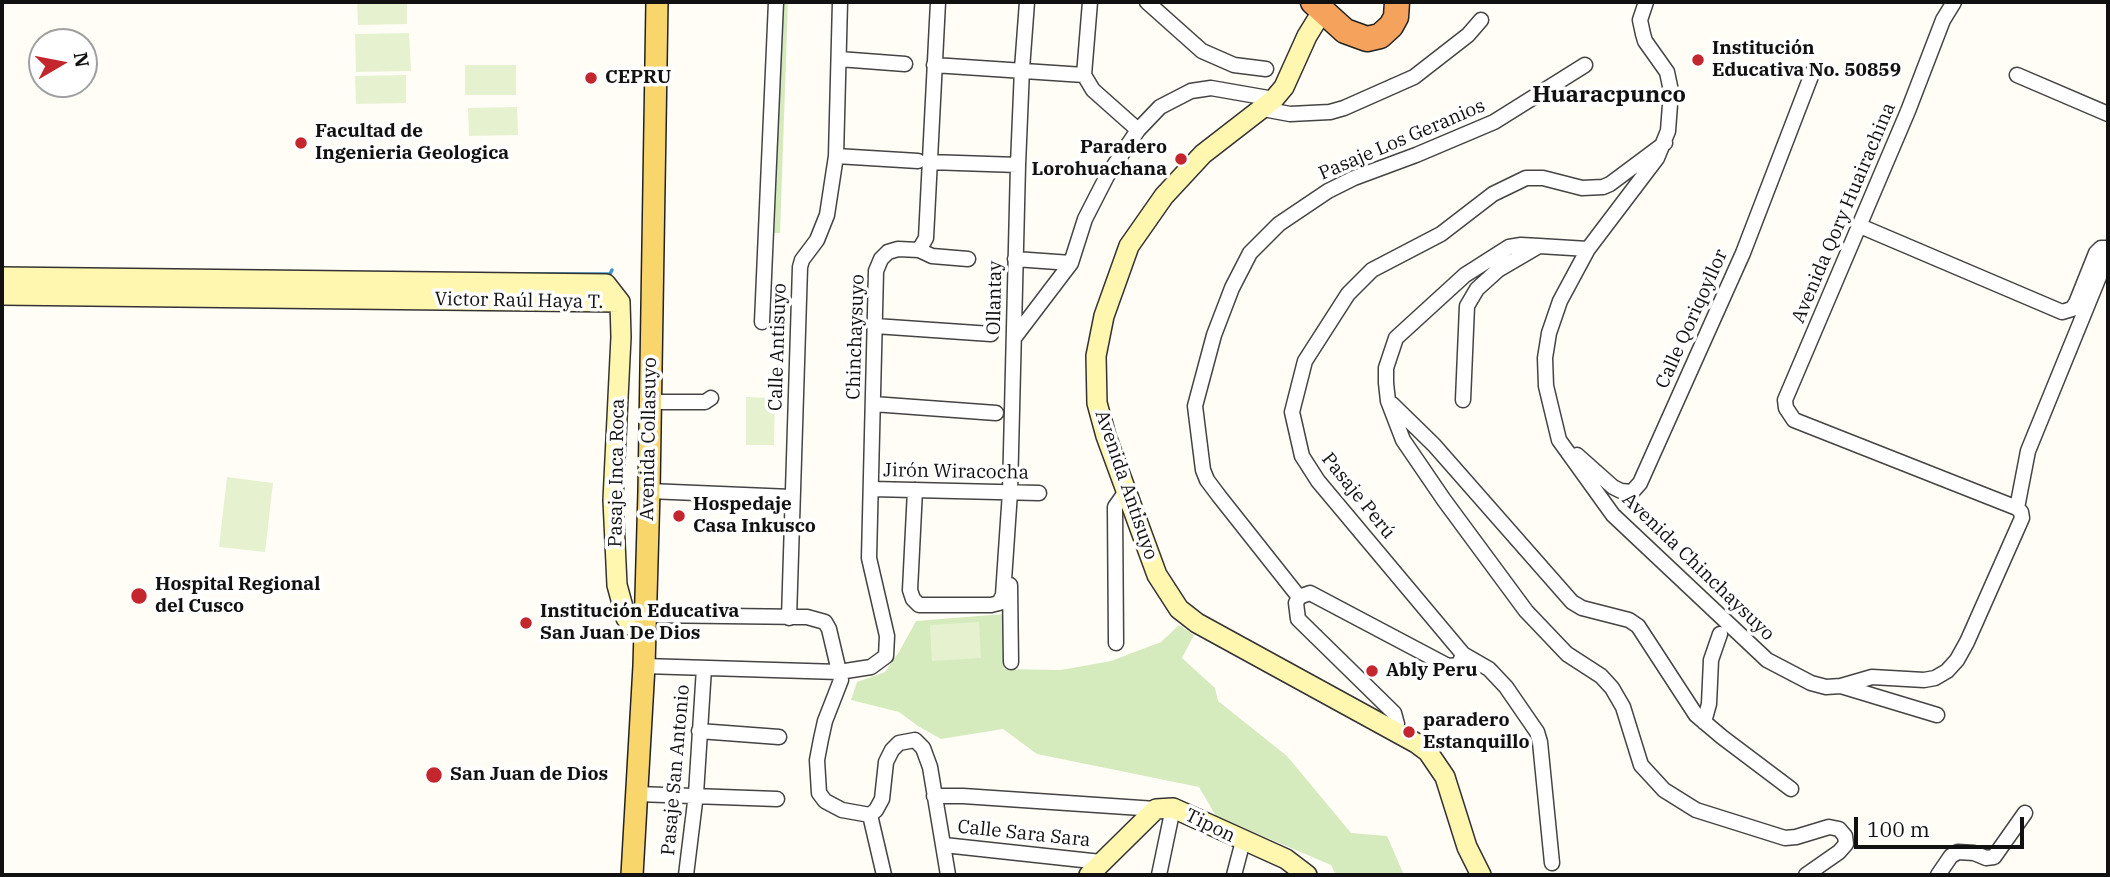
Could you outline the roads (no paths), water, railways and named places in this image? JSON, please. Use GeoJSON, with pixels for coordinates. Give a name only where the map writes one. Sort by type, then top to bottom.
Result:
{"type":"FeatureCollection","features":[{"type":"Feature","properties":{"kind":"highway"},"geometry":{"type":"LineString","coordinates":[[1318,6],[1351,34],[1374,38],[1387,32],[1391,26],[1396,18],[1397,2]]}},
{"type":"Feature","properties":{"kind":"main road","name":"Avenida Collasuyo"},"geometry":{"type":"LineString","coordinates":[[632,875],[644,666],[657,2]]}},
{"type":"Feature","properties":{"kind":"street"},"geometry":{"type":"LineString","coordinates":[[762,322],[776,2]]}},
{"type":"Feature","properties":{"kind":"street","name":"Calle Antisuyo"},"geometry":{"type":"LineString","coordinates":[[789,618],[800,267],[817,240],[827,215],[836,156],[840,2]]}},
{"type":"Feature","properties":{"kind":"street"},"geometry":{"type":"LineString","coordinates":[[937,2],[934,65],[924,161],[926,238],[919,250],[932,256],[968,259]]}},
{"type":"Feature","properties":{"kind":"street","name":"Ollantay"},"geometry":{"type":"LineString","coordinates":[[915,490],[910,590],[913,599],[919,606],[999,603],[1003,595],[1010,492],[1018,165],[1027,2]]}},
{"type":"Feature","properties":{"kind":"street"},"geometry":{"type":"LineString","coordinates":[[1090,2],[1084,75],[1093,90],[1138,130]]}},
{"type":"Feature","properties":{"kind":"street"},"geometry":{"type":"LineString","coordinates":[[1147,2],[1202,51],[1234,65],[1266,69]]}},
{"type":"Feature","properties":{"kind":"street","name":"Avenida Chinchaysuyo"},"geometry":{"type":"LineString","coordinates":[[1646,2],[1640,20],[1645,41],[1667,72],[1671,91],[1670,122],[1665,143],[1657,158],[1588,249],[1560,300],[1549,333],[1545,358],[1546,386],[1559,440],[1613,516],[1767,660],[1826,688],[1841,686],[1937,715]]}},
{"type":"Feature","properties":{"kind":"street","name":"Avenida Qory Huairachina"},"geometry":{"type":"LineString","coordinates":[[1954,2],[1943,20],[1909,111],[1785,400],[1788,413],[1798,422],[2017,508]]}},
{"type":"Feature","properties":{"kind":"street","name":"Avenida Antisuyo"},"geometry":{"type":"LineString","coordinates":[[1318,6],[1284,87],[1268,104],[1203,154],[1164,196],[1129,246],[1104,316],[1096,356],[1096,395],[1106,436],[1157,575],[1178,610],[1428,752],[1445,777],[1467,848],[1481,875]]}},
{"type":"Feature","properties":{"kind":"street"},"geometry":{"type":"LineString","coordinates":[[1014,338],[1071,262],[1085,219],[1107,176],[1138,130],[1160,107],[1191,91],[1210,88],[1268,104],[1290,114],[1330,112],[1414,77],[1468,35],[1481,20]]}},
{"type":"Feature","properties":{"kind":"street"},"geometry":{"type":"LineString","coordinates":[[839,59],[905,64]]}},
{"type":"Feature","properties":{"kind":"street"},"geometry":{"type":"LineString","coordinates":[[934,65],[1084,75]]}},
{"type":"Feature","properties":{"kind":"street","name":"Pasaje Los Geranios"},"geometry":{"type":"LineString","coordinates":[[1299,597],[1219,496],[1203,470],[1195,406],[1214,335],[1232,288],[1250,253],[1279,224],[1328,191],[1494,122],[1585,65]]}},
{"type":"Feature","properties":{"kind":"street","name":"Calle Qoriqoyllor"},"geometry":{"type":"LineString","coordinates":[[1559,440],[1613,487],[1632,492],[1640,483],[1743,253],[1813,71]]}},
{"type":"Feature","properties":{"kind":"street"},"geometry":{"type":"LineString","coordinates":[[2017,75],[2108,114]]}},
{"type":"Feature","properties":{"kind":"street","name":"Pasaje Perú"},"geometry":{"type":"LineString","coordinates":[[1552,863],[1542,754],[1537,732],[1506,687],[1489,669],[1463,654],[1318,481],[1302,456],[1292,412],[1305,361],[1348,294],[1372,270],[1441,234],[1493,194],[1525,178],[1543,178],[1582,188],[1602,187],[1611,184],[1665,143]]}},
{"type":"Feature","properties":{"kind":"street"},"geometry":{"type":"LineString","coordinates":[[836,156],[1018,165]]}},
{"type":"Feature","properties":{"kind":"street"},"geometry":{"type":"LineString","coordinates":[[1860,226],[2062,312],[2072,309],[2076,303],[2096,253],[2101,248],[2108,248]]}},
{"type":"Feature","properties":{"kind":"street"},"geometry":{"type":"LineString","coordinates":[[1588,249],[1521,245],[1509,247],[1465,275],[1396,338],[1386,368],[1388,401],[1403,440],[1526,611],[1567,654],[1601,676],[1612,688],[1623,707],[1642,765],[1664,790],[1696,810],[1785,838],[1829,827],[1839,829],[1845,836],[1846,845],[1807,875]]}},
{"type":"Feature","properties":{"kind":"street"},"geometry":{"type":"LineString","coordinates":[[1462,400],[1467,306],[1477,289],[1498,270],[1539,246]]}},
{"type":"Feature","properties":{"kind":"street","name":"Chinchaysuyo"},"geometry":{"type":"LineString","coordinates":[[839,672],[871,667],[886,656],[887,636],[870,561],[876,271],[881,259],[893,250],[919,250]]}},
{"type":"Feature","properties":{"kind":"street"},"geometry":{"type":"LineString","coordinates":[[1841,686],[1871,677],[1924,680],[1935,678],[1947,671],[1957,660],[1968,642],[2022,518],[2017,508],[2028,451],[2108,255]]}},
{"type":"Feature","properties":{"kind":"street"},"geometry":{"type":"LineString","coordinates":[[1015,259],[1071,262]]}},
{"type":"Feature","properties":{"kind":"street","name":"Victor Raúl Haya T."},"geometry":{"type":"LineString","coordinates":[[2,278],[530,292]]}},
{"type":"Feature","properties":{"kind":"street","name":"Victor Raúl Haya T."},"geometry":{"type":"LineString","coordinates":[[2,295],[530,292],[606,284],[620,302]]}},
{"type":"Feature","properties":{"kind":"street","name":"Pasaje Inca Roca"},"geometry":{"type":"LineString","coordinates":[[620,302],[621,337],[613,500],[617,584],[626,618],[638,632],[645,624]]}},
{"type":"Feature","properties":{"kind":"street"},"geometry":{"type":"LineString","coordinates":[[875,326],[991,334]]}},
{"type":"Feature","properties":{"kind":"street"},"geometry":{"type":"LineString","coordinates":[[649,402],[705,402],[711,398]]}},
{"type":"Feature","properties":{"kind":"street"},"geometry":{"type":"LineString","coordinates":[[1388,401],[1434,445],[1572,602],[1582,608],[1638,626],[1696,715],[1791,789]]}},
{"type":"Feature","properties":{"kind":"street"},"geometry":{"type":"LineString","coordinates":[[873,404],[996,413]]}},
{"type":"Feature","properties":{"kind":"street","name":"Jirón Wiracocha"},"geometry":{"type":"LineString","coordinates":[[872,489],[1039,493]]}},
{"type":"Feature","properties":{"kind":"street"},"geometry":{"type":"LineString","coordinates":[[1116,643],[1115,507],[1127,490]]}},
{"type":"Feature","properties":{"kind":"street"},"geometry":{"type":"LineString","coordinates":[[649,491],[791,497]]}},
{"type":"Feature","properties":{"kind":"street"},"geometry":{"type":"LineString","coordinates":[[1010,492],[1011,662]]}},
{"type":"Feature","properties":{"kind":"street"},"geometry":{"type":"LineString","coordinates":[[1392,730],[1397,721],[1389,708],[1298,620],[1296,603],[1299,597],[1310,593],[1448,666],[1459,665],[1463,654]]}},
{"type":"Feature","properties":{"kind":"street"},"geometry":{"type":"LineString","coordinates":[[645,624],[807,617],[825,622],[830,629],[840,686],[825,721],[817,760],[819,793],[825,801],[842,810],[870,815],[882,799],[886,762],[892,750],[899,743],[915,740],[923,748],[930,767],[948,875]]}},
{"type":"Feature","properties":{"kind":"street"},"geometry":{"type":"LineString","coordinates":[[1704,722],[1709,704],[1711,660],[1720,634]]}},
{"type":"Feature","properties":{"kind":"street"},"geometry":{"type":"LineString","coordinates":[[644,666],[839,672]]}},
{"type":"Feature","properties":{"kind":"street","name":"Pasaje San Antonio"},"geometry":{"type":"LineString","coordinates":[[686,875],[696,794],[704,668]]}},
{"type":"Feature","properties":{"kind":"street"},"geometry":{"type":"LineString","coordinates":[[699,731],[779,737]]}},
{"type":"Feature","properties":{"kind":"street"},"geometry":{"type":"LineString","coordinates":[[637,794],[696,794],[777,799]]}},
{"type":"Feature","properties":{"kind":"street"},"geometry":{"type":"LineString","coordinates":[[934,796],[1165,808]]}},
{"type":"Feature","properties":{"kind":"street"},"geometry":{"type":"LineString","coordinates":[[1096,871],[1165,808]]}},
{"type":"Feature","properties":{"kind":"street"},"geometry":{"type":"LineString","coordinates":[[1159,875],[1165,808]]}},
{"type":"Feature","properties":{"kind":"street","name":"Tipon"},"geometry":{"type":"LineString","coordinates":[[1165,808],[1286,859],[1300,872]]}},
{"type":"Feature","properties":{"kind":"street"},"geometry":{"type":"LineString","coordinates":[[1938,875],[1951,856],[1958,852],[1994,857],[2025,813]]}},
{"type":"Feature","properties":{"kind":"street"},"geometry":{"type":"LineString","coordinates":[[870,815],[884,875]]}},
{"type":"Feature","properties":{"kind":"street"},"geometry":{"type":"LineString","coordinates":[[1234,875],[1243,841]]}},
{"type":"Feature","properties":{"kind":"street","name":"Calle Sara Sara"},"geometry":{"type":"LineString","coordinates":[[944,845],[1096,871]]}},
{"type":"Feature","properties":{"kind":"waterway"},"geometry":{"type":"LineString","coordinates":[[525,274],[610,274],[612,270]]}},
{"type":"Feature","properties":{"kind":"place","name":"Institución Educativa No. 50859"},"geometry":{"type":"Point","coordinates":[1698,60]}},
{"type":"Feature","properties":{"kind":"place","name":"CEPRU"},"geometry":{"type":"Point","coordinates":[591,78]}},
{"type":"Feature","properties":{"kind":"place","name":"Facultad de Ingenieria Geologica"},"geometry":{"type":"Point","coordinates":[301,143]}},
{"type":"Feature","properties":{"kind":"place","name":"Paradero Lorohuachana"},"geometry":{"type":"Point","coordinates":[1181,159]}},
{"type":"Feature","properties":{"kind":"place","name":"Hospedaje Casa Inkusco"},"geometry":{"type":"Point","coordinates":[679,516]}},
{"type":"Feature","properties":{"kind":"place","name":"Hospital Regional del Cusco"},"geometry":{"type":"Point","coordinates":[139,596]}},
{"type":"Feature","properties":{"kind":"place","name":"Institución Educativa San Juan De Dios"},"geometry":{"type":"Point","coordinates":[526,623]}},
{"type":"Feature","properties":{"kind":"place","name":"Ably Peru"},"geometry":{"type":"Point","coordinates":[1372,671]}},
{"type":"Feature","properties":{"kind":"place","name":"paradero Estanquillo"},"geometry":{"type":"Point","coordinates":[1409,732]}},
{"type":"Feature","properties":{"kind":"place","name":"San Juan de Dios"},"geometry":{"type":"Point","coordinates":[434,775]}},
{"type":"Feature","properties":{"kind":"district","name":"Huaracpunco"},"geometry":{"type":"Point","coordinates":[1609,95]}}]}
